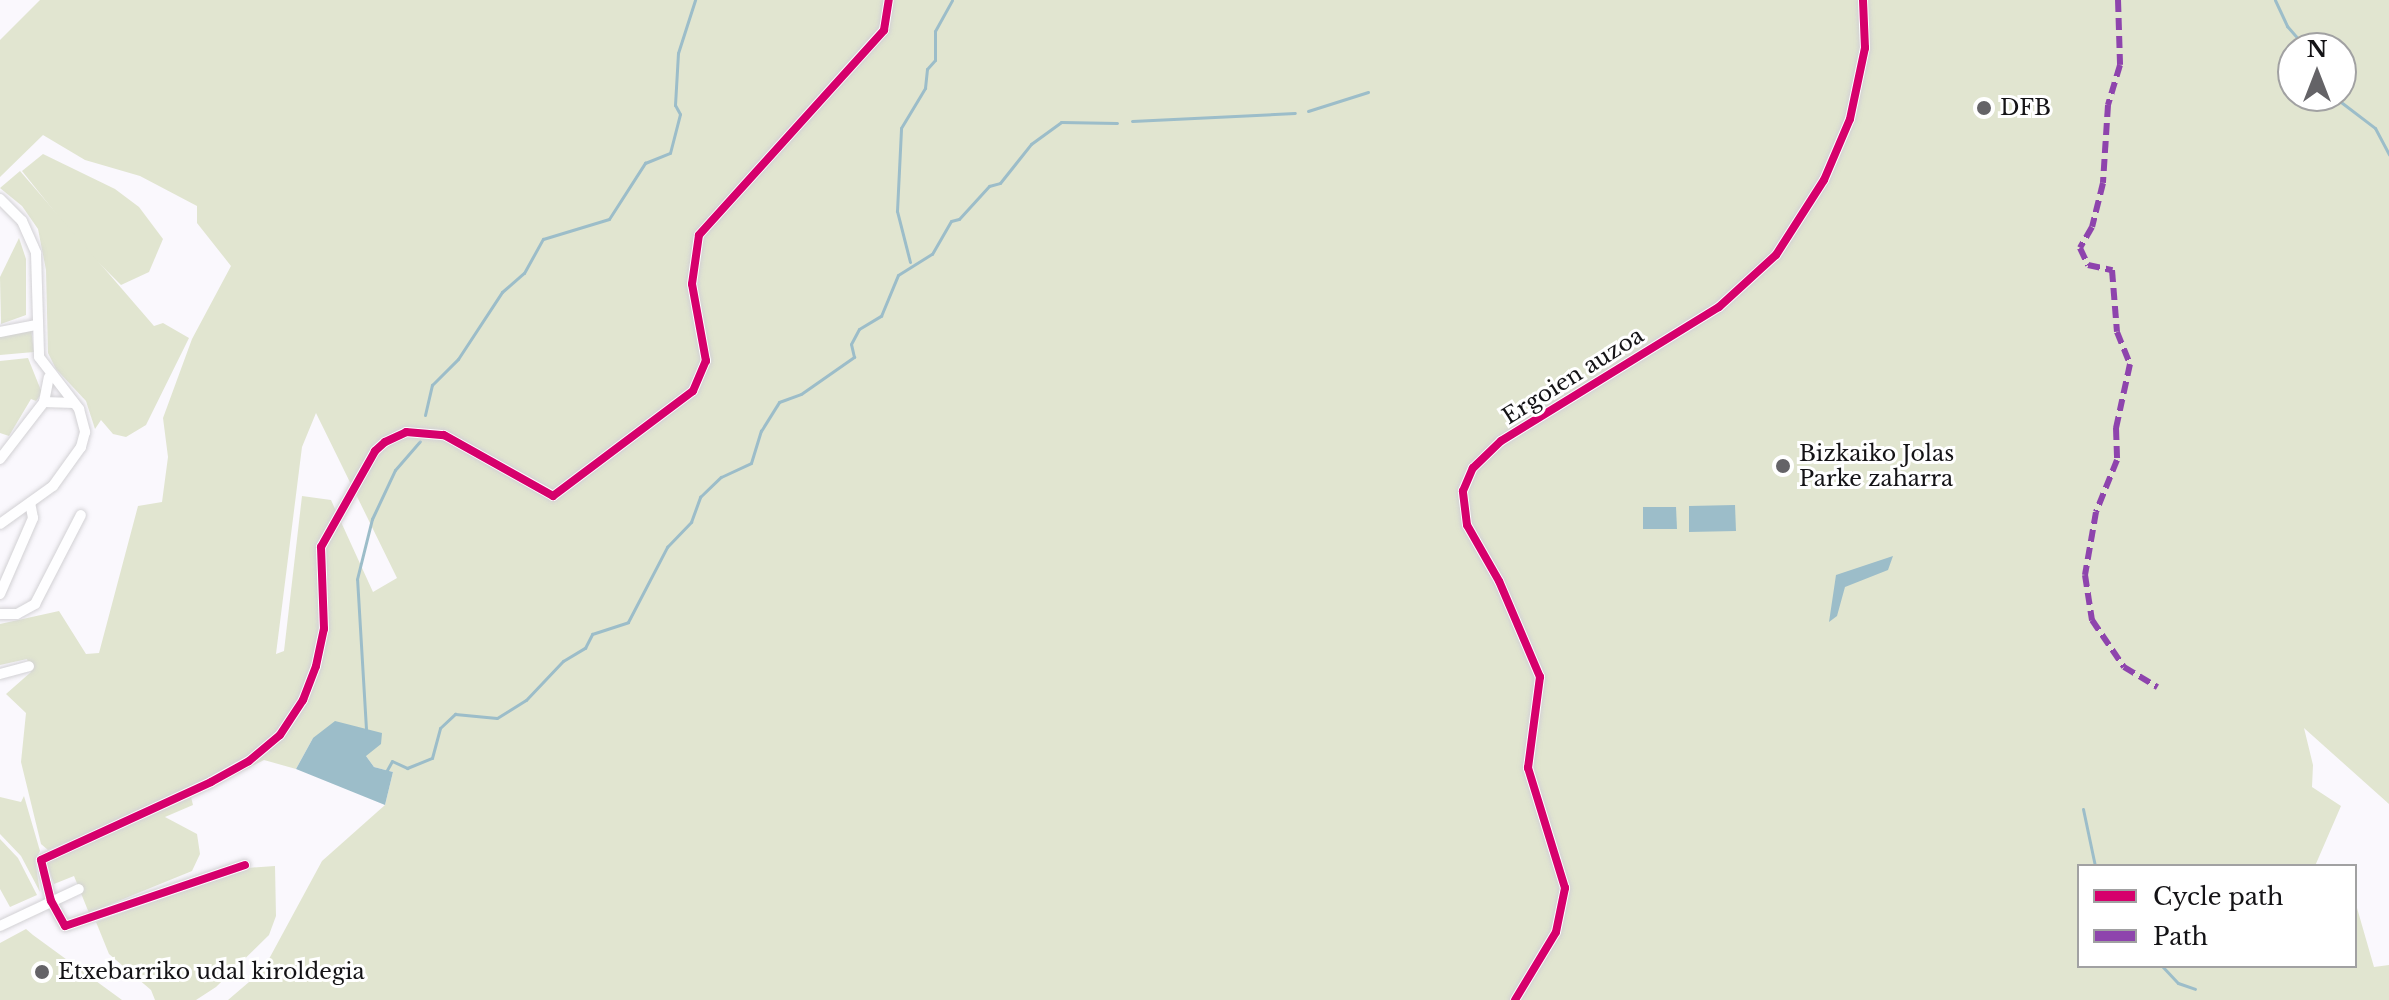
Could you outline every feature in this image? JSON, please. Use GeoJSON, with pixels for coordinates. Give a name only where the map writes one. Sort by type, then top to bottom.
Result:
{"type":"FeatureCollection","features":[{"type":"Feature","properties":{"kind":"street"},"geometry":{"type":"LineString","coordinates":[[245,865],[65,926],[51,901],[41,868],[44,855],[211,782],[249,761],[280,735],[303,700],[316,666],[324,629],[321,547],[375,451],[385,442],[406,432],[444,435],[553,496],[693,391],[706,361],[692,284],[699,235],[884,30],[889,0]]}},
{"type":"Feature","properties":{"kind":"street","name":"Ergoien auzoa"},"geometry":{"type":"LineString","coordinates":[[1515,1000],[1556,932],[1565,888],[1528,768],[1540,677],[1499,581],[1467,525],[1463,491],[1473,468],[1501,441],[1719,307],[1776,255],[1824,180],[1850,119],[1865,48],[1863,0]]}},
{"type":"Feature","properties":{"kind":"street"},"geometry":{"type":"LineString","coordinates":[[0,199],[22,221],[36,253],[35,325],[38,354],[49,377],[74,403],[84,421],[81,447],[53,486],[0,524]]}},
{"type":"Feature","properties":{"kind":"street"},"geometry":{"type":"LineString","coordinates":[[0,332],[35,325]]}},
{"type":"Feature","properties":{"kind":"street"},"geometry":{"type":"LineString","coordinates":[[0,459],[44,402],[49,377]]}},
{"type":"Feature","properties":{"kind":"street"},"geometry":{"type":"LineString","coordinates":[[44,402],[74,403]]}},
{"type":"Feature","properties":{"kind":"street"},"geometry":{"type":"LineString","coordinates":[[0,594],[33,518],[30,503]]}},
{"type":"Feature","properties":{"kind":"street"},"geometry":{"type":"LineString","coordinates":[[0,614],[17,614],[35,604],[81,515]]}},
{"type":"Feature","properties":{"kind":"street"},"geometry":{"type":"LineString","coordinates":[[0,674],[29,666]]}},
{"type":"Feature","properties":{"kind":"street"},"geometry":{"type":"LineString","coordinates":[[0,926],[79,889]]}},
{"type":"Feature","properties":{"kind":"green space"},"geometry":{"type":"Polygon","coordinates":[[[40,0],[2389,0],[2389,804],[2304,728],[2313,765],[2312,787],[2341,806],[2316,864],[2077,864],[2077,968],[2357,968],[2357,908],[2374,967],[2389,965],[2389,1000],[228,1000],[263,970],[322,861],[385,805],[393,772],[374,767],[366,756],[313,738],[296,769],[264,760],[191,797],[193,805],[165,817],[197,834],[200,854],[192,871],[89,913],[74,876],[54,884],[46,861],[95,841],[87,834],[48,850],[41,844],[21,762],[26,713],[6,694],[31,672],[27,659],[0,665],[0,624],[59,611],[86,654],[99,653],[138,506],[162,502],[168,457],[163,418],[192,339],[231,266],[197,223],[197,206],[140,176],[85,160],[43,135],[0,177],[0,40],[40,0]],[[316,413],[302,447],[276,654],[284,651],[302,496],[331,500],[373,592],[397,578],[316,413]]]}},
{"type":"Feature","properties":{"kind":"green space"},"geometry":{"type":"Polygon","coordinates":[[[43,154],[115,189],[139,207],[163,239],[149,272],[121,285],[82,246],[22,171],[43,154]]]}},
{"type":"Feature","properties":{"kind":"green space"},"geometry":{"type":"Polygon","coordinates":[[[20,171],[154,326],[163,323],[189,338],[146,425],[126,437],[113,434],[101,420],[95,429],[86,401],[56,369],[48,353],[46,270],[38,229],[22,206],[0,188],[20,171]]]}},
{"type":"Feature","properties":{"kind":"green space"},"geometry":{"type":"Polygon","coordinates":[[[19,238],[26,259],[26,315],[1,324],[0,277],[19,238]]]}},
{"type":"Feature","properties":{"kind":"green space"},"geometry":{"type":"Polygon","coordinates":[[[31,329],[34,352],[0,355],[0,334],[31,329]]]}},
{"type":"Feature","properties":{"kind":"green space"},"geometry":{"type":"Polygon","coordinates":[[[28,358],[42,393],[36,401],[31,399],[9,436],[0,433],[0,361],[28,358]]]}},
{"type":"Feature","properties":{"kind":"green space"},"geometry":{"type":"Polygon","coordinates":[[[24,796],[40,851],[35,860],[40,892],[21,856],[0,834],[0,797],[21,802],[24,796]]]}},
{"type":"Feature","properties":{"kind":"green space"},"geometry":{"type":"Polygon","coordinates":[[[0,839],[18,858],[37,895],[10,907],[0,889],[0,839]]]}},
{"type":"Feature","properties":{"kind":"green space"},"geometry":{"type":"Polygon","coordinates":[[[275,866],[276,916],[269,935],[216,987],[196,1000],[155,1000],[151,990],[109,954],[96,922],[247,868],[275,866]]]}},
{"type":"Feature","properties":{"kind":"green space","name":"Etxebarriko udal kiroldegia"},"geometry":{"type":"Polygon","coordinates":[[[26,929],[122,1000],[0,1000],[0,943],[26,929]]]}},
{"type":"Feature","properties":{"kind":"water"},"geometry":{"type":"Polygon","coordinates":[[[1735,505],[1736,531],[1689,532],[1689,506],[1735,505]]]}},
{"type":"Feature","properties":{"kind":"water"},"geometry":{"type":"Polygon","coordinates":[[[1643,507],[1676,507],[1677,529],[1643,529],[1643,507]]]}},
{"type":"Feature","properties":{"kind":"water"},"geometry":{"type":"Polygon","coordinates":[[[1893,556],[1888,570],[1845,587],[1837,616],[1829,622],[1836,575],[1893,556]]]}},
{"type":"Feature","properties":{"kind":"water"},"geometry":{"type":"Polygon","coordinates":[[[335,721],[382,733],[381,744],[366,756],[374,767],[393,772],[385,805],[296,769],[313,738],[335,721]]]}},
{"type":"Feature","properties":{"kind":"waterway"},"geometry":{"type":"LineString","coordinates":[[425,415],[432,385],[458,359],[502,292],[524,273],[543,239],[609,219],[645,163],[670,153],[680,114],[675,105],[678,53],[695,0]]}},
{"type":"Feature","properties":{"kind":"waterway"},"geometry":{"type":"LineString","coordinates":[[910,262],[897,211],[901,128],[925,88],[927,69],[935,60],[935,31],[952,0]]}},
{"type":"Feature","properties":{"kind":"waterway"},"geometry":{"type":"LineString","coordinates":[[2275,0],[2292,32]]}},
{"type":"Feature","properties":{"kind":"waterway"},"geometry":{"type":"LineString","coordinates":[[1308,111],[1368,92]]}},
{"type":"Feature","properties":{"kind":"waterway"},"geometry":{"type":"LineString","coordinates":[[2354,112],[2375,128],[2389,154]]}},
{"type":"Feature","properties":{"kind":"waterway"},"geometry":{"type":"LineString","coordinates":[[1132,121],[1295,113]]}},
{"type":"Feature","properties":{"kind":"waterway"},"geometry":{"type":"LineString","coordinates":[[387,770],[392,761],[407,768],[432,758],[440,728],[455,714],[497,718],[526,700],[563,661],[585,648],[592,634],[628,622],[667,547],[691,522],[700,497],[721,477],[751,463],[761,431],[779,402],[801,394],[854,357],[851,344],[859,329],[881,316],[898,275],[932,254],[951,221],[959,219],[989,186],[1000,183],[1031,144],[1061,122],[1117,123]]}},
{"type":"Feature","properties":{"kind":"waterway"},"geometry":{"type":"LineString","coordinates":[[366,729],[357,579],[372,519],[395,470],[420,441]]}},
{"type":"Feature","properties":{"kind":"waterway"},"geometry":{"type":"LineString","coordinates":[[2083,809],[2095,864]]}},
{"type":"Feature","properties":{"kind":"waterway"},"geometry":{"type":"LineString","coordinates":[[2164,968],[2178,983],[2195,989]]}},
{"type":"Feature","properties":{"kind":"marked path"},"geometry":{"type":"LineString","coordinates":[[2118,0],[2120,65],[2108,105],[2103,183],[2092,227],[2080,248],[2088,265],[2112,270],[2117,332],[2130,364],[2116,428],[2117,460],[2096,512],[2085,575],[2092,620],[2124,667],[2157,687]]}},
{"type":"Feature","properties":{"kind":"cycle path"},"geometry":{"type":"LineString","coordinates":[[245,865],[65,926],[51,901],[41,860],[211,782],[249,761],[280,735],[303,700],[316,666],[324,629],[321,547],[375,451],[385,442],[406,432],[444,435],[553,496],[693,391],[706,361],[692,284],[699,235],[884,30],[889,0]]}},
{"type":"Feature","properties":{"kind":"cycle path"},"geometry":{"type":"LineString","coordinates":[[1515,1000],[1556,932],[1565,888],[1528,768],[1540,677],[1499,581],[1467,525],[1463,491],[1473,468],[1501,441],[1719,307],[1776,255],[1824,180],[1850,119],[1865,48],[1863,0]]}},
{"type":"Feature","properties":{"kind":"place","name":"DFB"},"geometry":{"type":"Point","coordinates":[1984,108]}},
{"type":"Feature","properties":{"kind":"place","name":"Bizkaiko Jolas Parke zaharra"},"geometry":{"type":"Point","coordinates":[1783,466]}},
{"type":"Feature","properties":{"kind":"place","name":"Etxebarriko udal kiroldegia"},"geometry":{"type":"Point","coordinates":[42,972]}}]}
